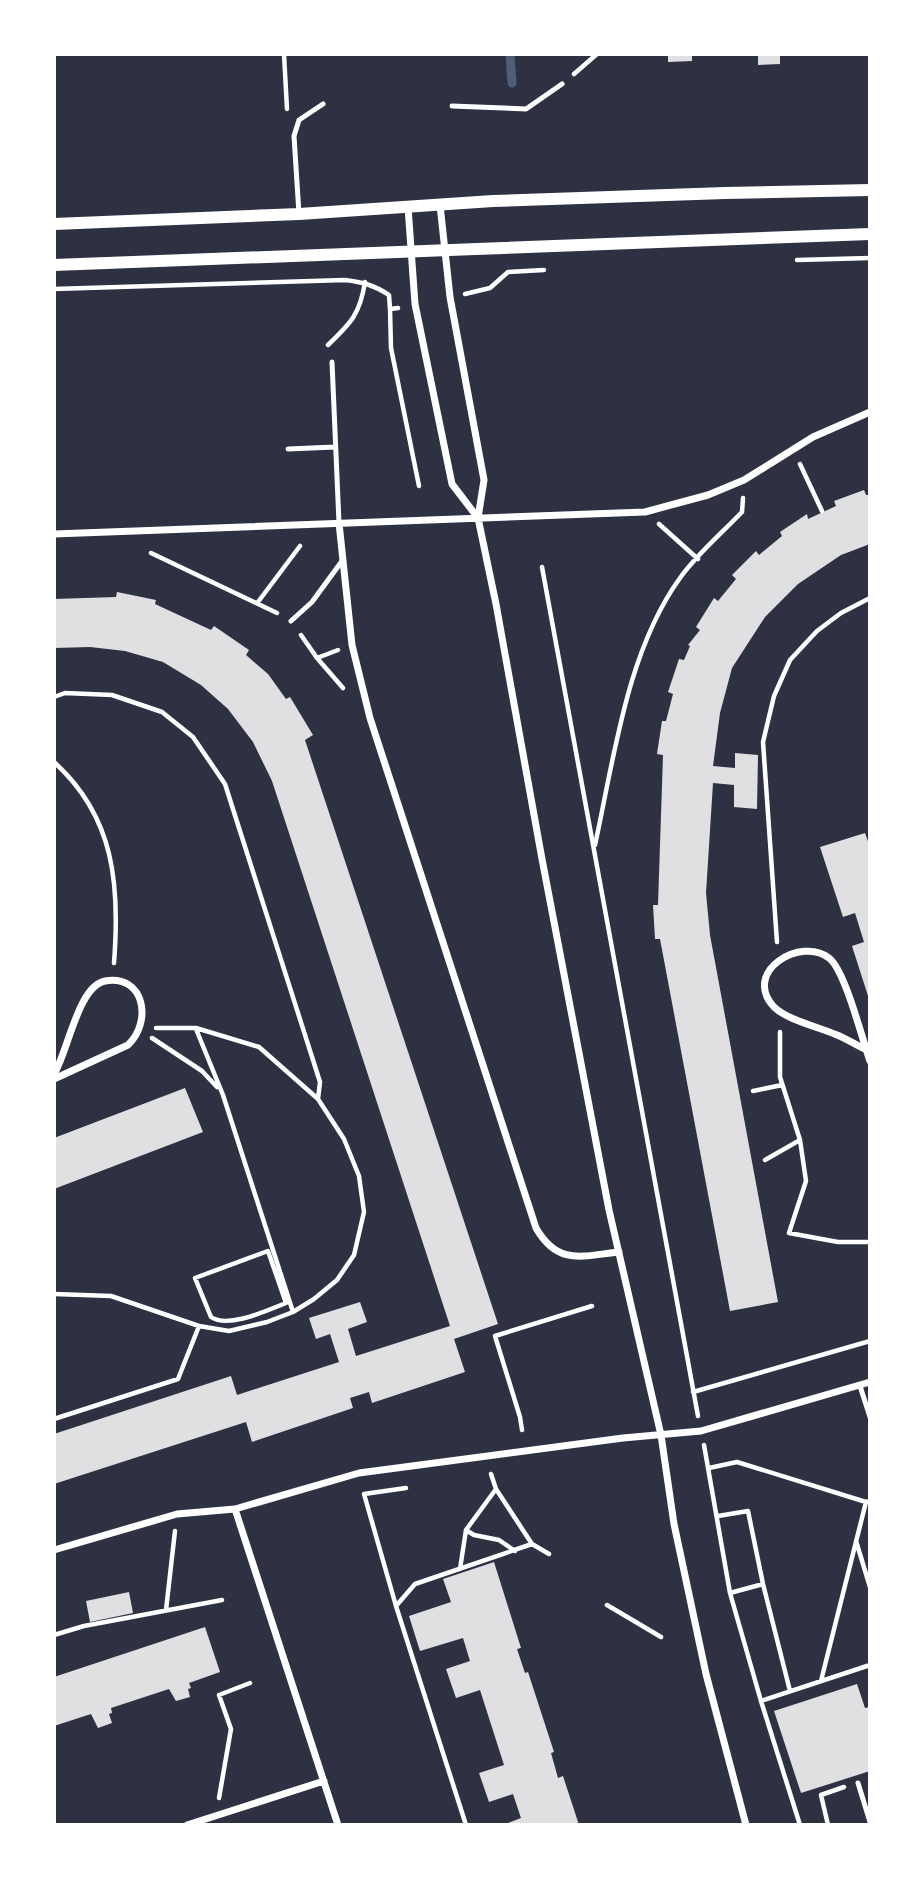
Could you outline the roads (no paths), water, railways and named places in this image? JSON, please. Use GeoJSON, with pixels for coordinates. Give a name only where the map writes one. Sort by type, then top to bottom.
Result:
{"type":"FeatureCollection","features":[{"type":"Feature","properties":{"kind":"street"},"geometry":{"type":"LineString","coordinates":[[54,224],[299,214],[408,206],[870,190]]}},
{"type":"Feature","properties":{"kind":"street"},"geometry":{"type":"LineString","coordinates":[[440,205],[450,297],[484,480],[478,518],[541,859],[609,1210],[661,1435],[674,1524],[703,1660],[746,1825]]}},
{"type":"Feature","properties":{"kind":"street"},"geometry":{"type":"LineString","coordinates":[[408,206],[415,304],[452,484],[478,518]]}},
{"type":"Feature","properties":{"kind":"street"},"geometry":{"type":"LineString","coordinates":[[54,265],[870,234]]}},
{"type":"Feature","properties":{"kind":"street"},"geometry":{"type":"LineString","coordinates":[[54,534],[645,512],[708,495],[744,480],[813,437],[870,412]]}},
{"type":"Feature","properties":{"kind":"street"},"geometry":{"type":"LineString","coordinates":[[338,523],[352,645],[370,718],[537,1228],[545,1243],[561,1255],[619,1252]]}},
{"type":"Feature","properties":{"kind":"street"},"geometry":{"type":"LineString","coordinates":[[868,1049],[780,1013],[771,1004],[766,992],[766,978],[770,967],[779,960],[800,952],[814,952],[829,957],[840,972],[868,1049],[870,1061]]}},
{"type":"Feature","properties":{"kind":"street"},"geometry":{"type":"LineString","coordinates":[[107,981],[121,982],[135,990],[142,1008],[142,1027],[137,1037],[128,1045],[54,1077],[86,997],[96,985],[107,981]]}},
{"type":"Feature","properties":{"kind":"street"},"geometry":{"type":"LineString","coordinates":[[54,1550],[177,1514],[235,1509],[359,1474],[701,1431],[870,1382]]}},
{"type":"Feature","properties":{"kind":"street"},"geometry":{"type":"LineString","coordinates":[[235,1509],[338,1825]]}},
{"type":"Feature","properties":{"kind":"street"},"geometry":{"type":"LineString","coordinates":[[187,1825],[324,1781]]}},
{"type":"Feature","properties":{"kind":"lane"},"geometry":{"type":"LineString","coordinates":[[452,106],[526,109],[562,84]]}},
{"type":"Feature","properties":{"kind":"lane"},"geometry":{"type":"LineString","coordinates":[[299,214],[294,136],[299,120],[323,104]]}},
{"type":"Feature","properties":{"kind":"lane"},"geometry":{"type":"LineString","coordinates":[[332,362],[338,523]]}},
{"type":"Feature","properties":{"kind":"lane"},"geometry":{"type":"LineString","coordinates":[[288,449],[335,447]]}},
{"type":"Feature","properties":{"kind":"lane"},"geometry":{"type":"LineString","coordinates":[[291,621],[312,602],[342,561]]}},
{"type":"Feature","properties":{"kind":"lane"},"geometry":{"type":"LineString","coordinates":[[860,1386],[870,1417]]}},
{"type":"Feature","properties":{"kind":"lane"},"geometry":{"type":"LineString","coordinates":[[858,1783],[870,1822]]}},
{"type":"Feature","properties":{"kind":"waterway"},"geometry":{"type":"LineString","coordinates":[[510,54],[512,83]]}}]}
